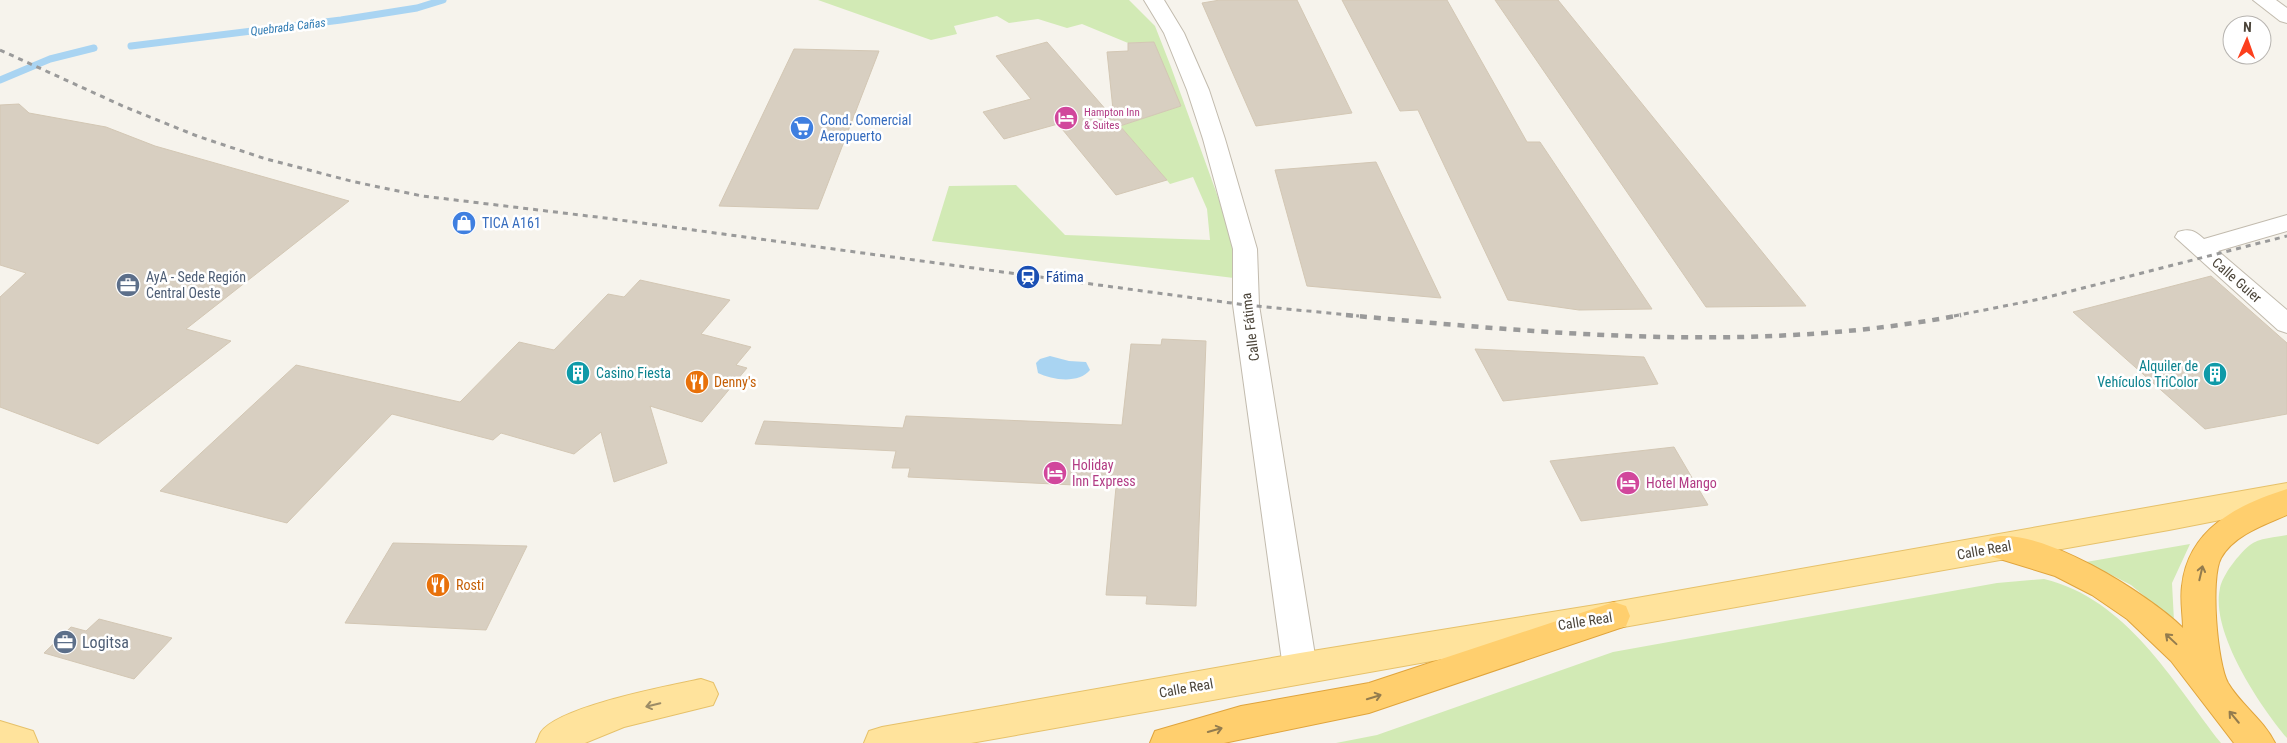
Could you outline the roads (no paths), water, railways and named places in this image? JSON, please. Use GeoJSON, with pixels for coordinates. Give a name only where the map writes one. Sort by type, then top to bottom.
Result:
{"type":"FeatureCollection","features":[{"type":"Feature","properties":{"kind":"highway"},"geometry":{"type":"LineString","coordinates":[[2212,691],[2200,632],[2198,586],[2206,553],[2230,528],[2287,501]]}},
{"type":"Feature","properties":{"kind":"highway"},"geometry":{"type":"LineString","coordinates":[[2001,546],[2057,564],[2098,583],[2143,613],[2182,650],[2212,691],[2256,743]]}},
{"type":"Feature","properties":{"kind":"highway"},"geometry":{"type":"LineString","coordinates":[[1168,743],[1241,722],[1369,698],[1614,616]]}},
{"type":"Feature","properties":{"kind":"main road","name":"Calle Real"},"geometry":{"type":"LineString","coordinates":[[882,743],[1300,668],[1614,616],[2001,546],[2169,518],[2287,495]]}},
{"type":"Feature","properties":{"kind":"main road"},"geometry":{"type":"LineString","coordinates":[[554,743],[572,729],[593,720],[701,694]]}},
{"type":"Feature","properties":{"kind":"main road"},"geometry":{"type":"LineString","coordinates":[[0,737],[20,743]]}},
{"type":"Feature","properties":{"kind":"street","name":"Calle Fátima"},"geometry":{"type":"LineString","coordinates":[[1154,0],[1174,33],[1198,90],[1245,249],[1246,305],[1300,668]]}},
{"type":"Feature","properties":{"kind":"street"},"geometry":{"type":"LineString","coordinates":[[2263,0],[2287,17]]}},
{"type":"Feature","properties":{"kind":"street","name":"Calle Guier"},"geometry":{"type":"LineString","coordinates":[[2287,223],[2194,243],[2287,324]]}},
{"type":"Feature","properties":{"kind":"water"},"geometry":{"type":"Polygon","coordinates":[[[1050,356],[1069,361],[1086,362],[1090,370],[1072,379],[1058,379],[1038,373],[1036,363],[1040,359],[1050,356]]]}},
{"type":"Feature","properties":{"kind":"waterway","name":"Quebrada Cañas"},"geometry":{"type":"LineString","coordinates":[[131,46],[341,20],[417,8],[443,0]]}},
{"type":"Feature","properties":{"kind":"waterway","name":"Quebrada Cañas"},"geometry":{"type":"LineString","coordinates":[[0,80],[50,59],[94,48]]}},
{"type":"Feature","properties":{"kind":"railway"},"geometry":{"type":"LineString","coordinates":[[0,50],[125,107],[197,136],[266,159],[355,182],[422,196],[605,218],[1246,305],[1359,316]]}},
{"type":"Feature","properties":{"kind":"railway"},"geometry":{"type":"LineString","coordinates":[[1954,316],[2040,299],[2287,236]]}},
{"type":"Feature","properties":{"kind":"railway"},"geometry":{"type":"LineString","coordinates":[[1346,315],[1576,334],[1653,337],[1731,337],[1808,334],[1884,327],[1961,315]]}},
{"type":"Feature","properties":{"kind":"place","name":"Hampton Inn & Suites"},"geometry":{"type":"Point","coordinates":[1066,118]}},
{"type":"Feature","properties":{"kind":"place","name":"Cond. Comercial Aeropuerto"},"geometry":{"type":"Point","coordinates":[802,128]}},
{"type":"Feature","properties":{"kind":"place","name":"TICA A161"},"geometry":{"type":"Point","coordinates":[464,223]}},
{"type":"Feature","properties":{"kind":"place","name":"Fátima"},"geometry":{"type":"Point","coordinates":[1028,277]}},
{"type":"Feature","properties":{"kind":"place","name":"AyA - Sede Región Central Oeste"},"geometry":{"type":"Point","coordinates":[128,285]}},
{"type":"Feature","properties":{"kind":"place","name":"Casino Fiesta"},"geometry":{"type":"Point","coordinates":[578,373]}},
{"type":"Feature","properties":{"kind":"place","name":"Alquiler de Vehículos TriColor"},"geometry":{"type":"Point","coordinates":[2215,374]}},
{"type":"Feature","properties":{"kind":"place","name":"Denny's"},"geometry":{"type":"Point","coordinates":[697,382]}},
{"type":"Feature","properties":{"kind":"place","name":"Holiday Inn Express"},"geometry":{"type":"Point","coordinates":[1055,473]}},
{"type":"Feature","properties":{"kind":"place","name":"Hotel Mango"},"geometry":{"type":"Point","coordinates":[1628,483]}},
{"type":"Feature","properties":{"kind":"place","name":"Rosti"},"geometry":{"type":"Point","coordinates":[438,585]}},
{"type":"Feature","properties":{"kind":"place","name":"Logitsa"},"geometry":{"type":"Point","coordinates":[65,642]}}]}
